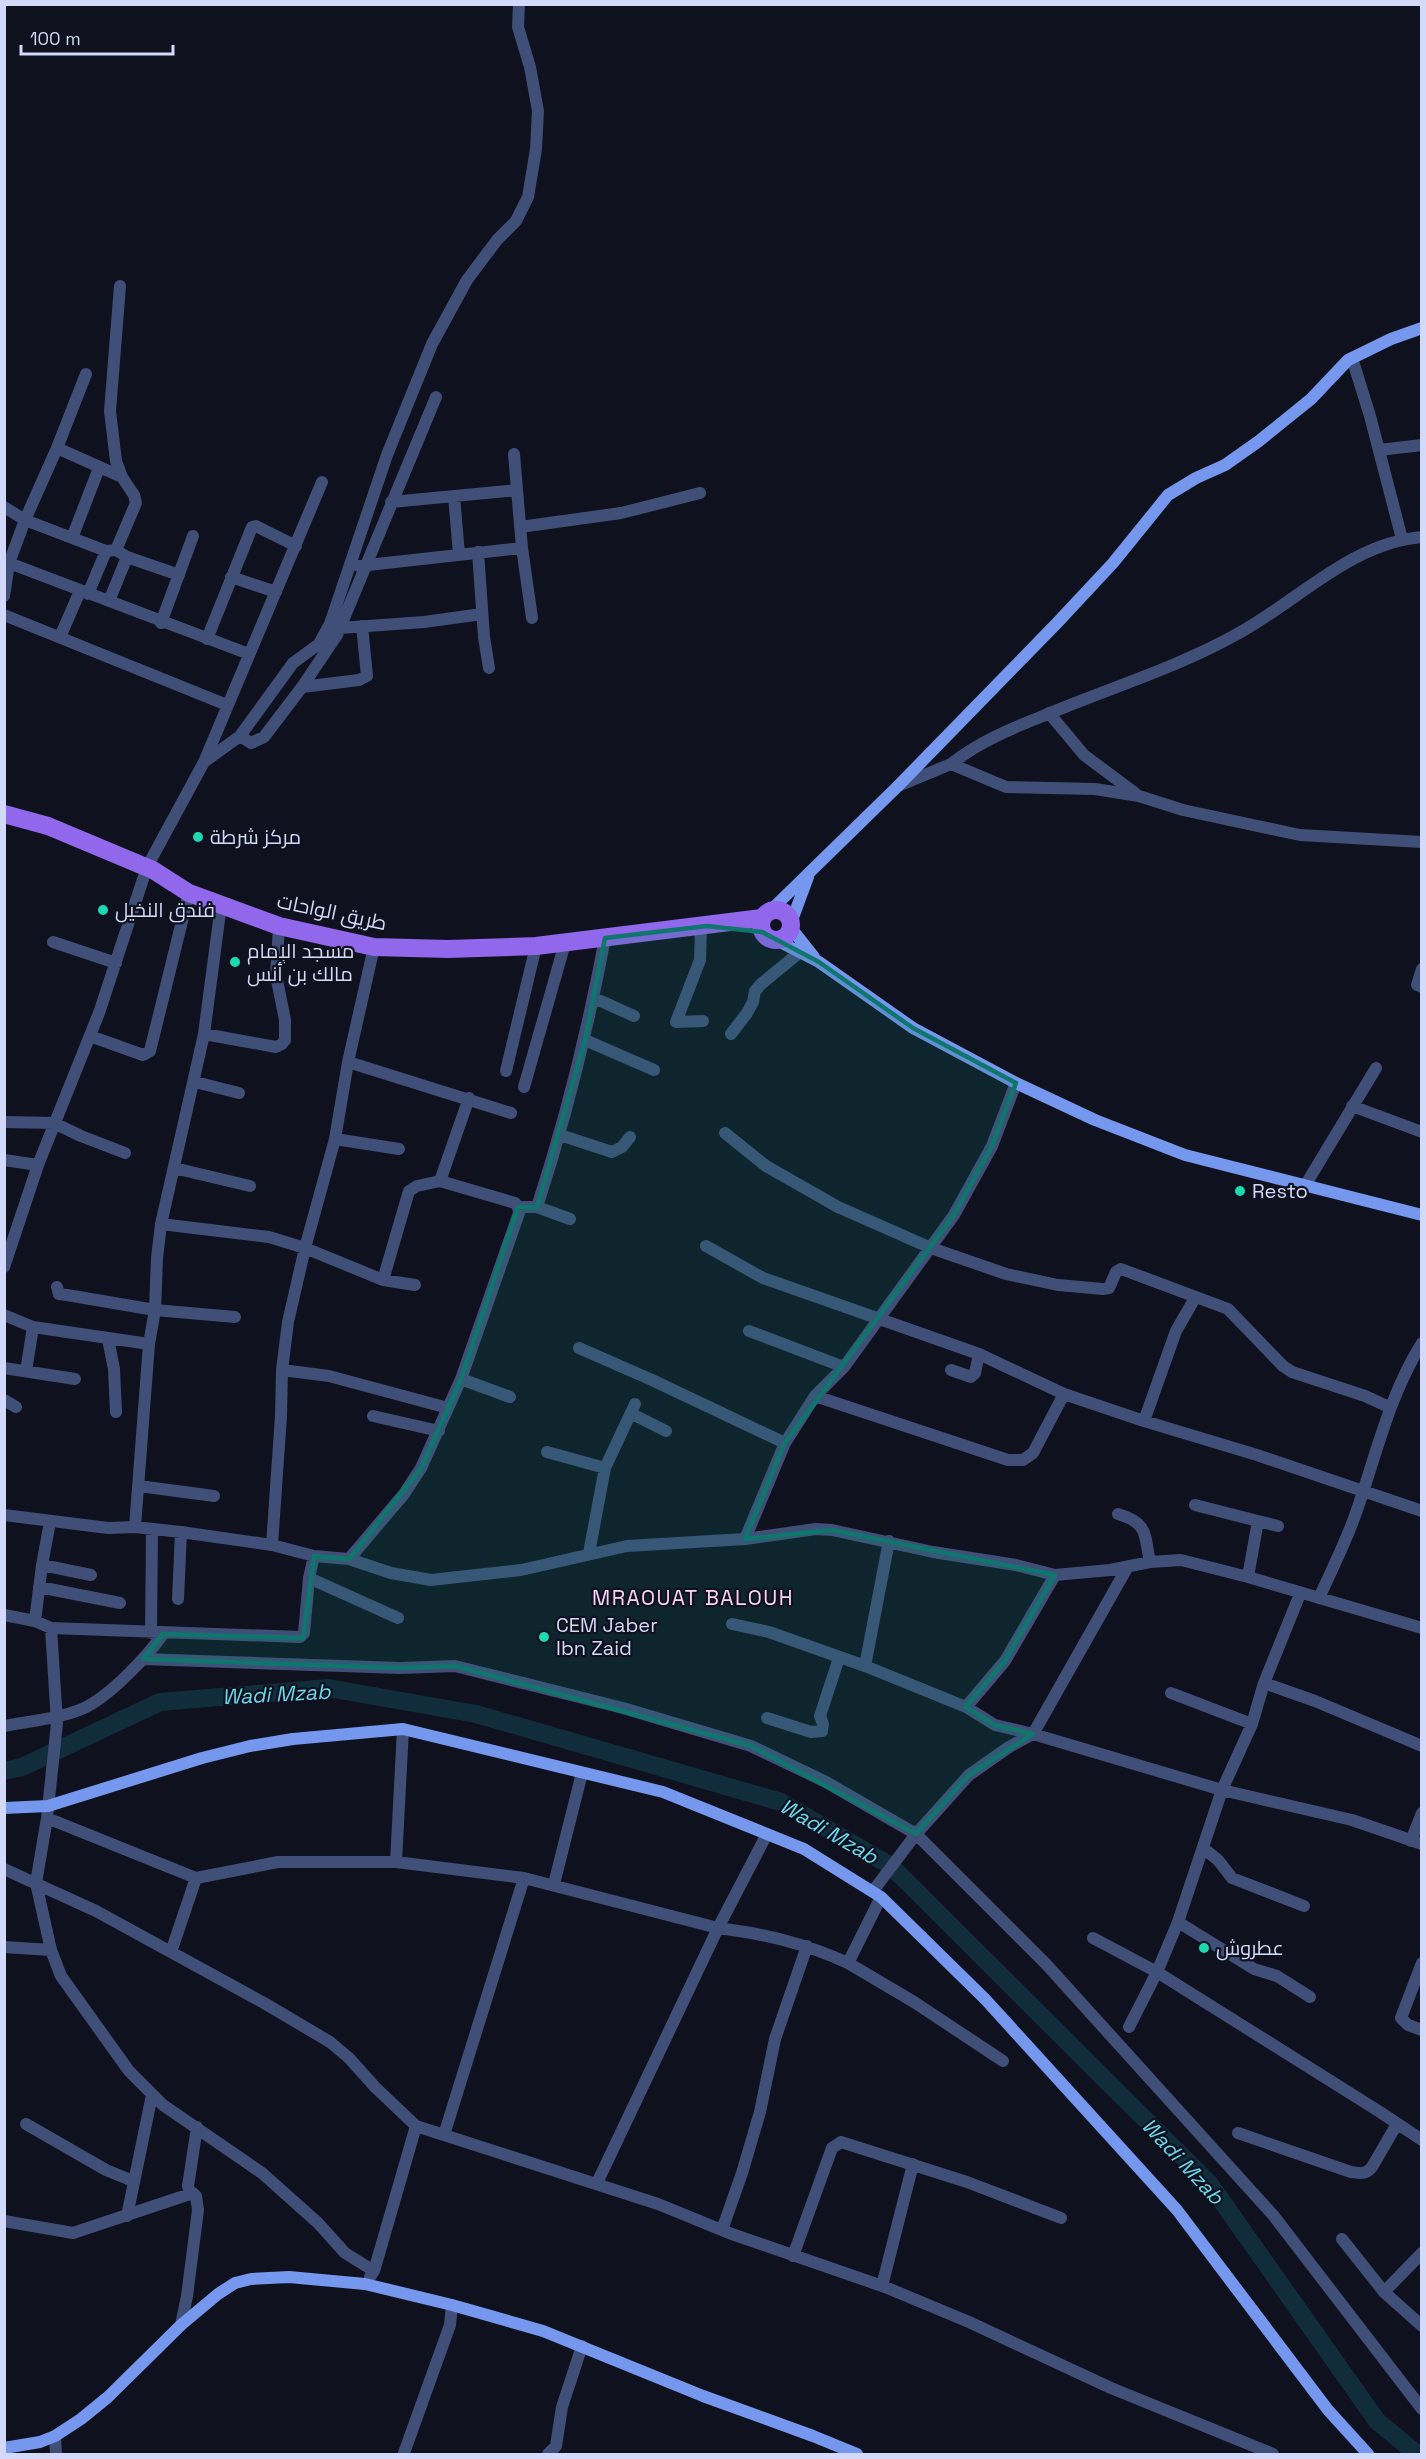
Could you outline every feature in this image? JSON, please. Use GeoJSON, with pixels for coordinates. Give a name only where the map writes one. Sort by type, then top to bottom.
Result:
{"type":"FeatureCollection","features":[{"type":"Feature","properties":{"kind":"main road","name":"طريق الواحات"},"geometry":{"type":"LineString","coordinates":[[4,814],[48,826],[147,867],[189,893],[279,926],[374,947],[448,949],[536,946],[704,926],[776,926]]}},
{"type":"Feature","properties":{"kind":"street"},"geometry":{"type":"LineString","coordinates":[[204,762],[240,736],[293,663],[319,644],[330,624],[397,431],[432,344],[450,310],[485,255],[522,213],[528,196],[536,149],[538,111],[530,67],[518,27],[519,4]]}},
{"type":"Feature","properties":{"kind":"street"},"geometry":{"type":"LineString","coordinates":[[109,601],[116,553],[135,503],[134,495],[122,477],[114,449],[110,411],[120,286]]}},
{"type":"Feature","properties":{"kind":"street"},"geometry":{"type":"LineString","coordinates":[[776,926],[810,873],[1057,623],[1113,563],[1168,495],[1196,477],[1225,465],[1259,441],[1311,399],[1352,358],[1391,339],[1422,328]]}},
{"type":"Feature","properties":{"kind":"street"},"geometry":{"type":"LineString","coordinates":[[1352,358],[1402,539]]}},
{"type":"Feature","properties":{"kind":"street"},"geometry":{"type":"LineString","coordinates":[[4,596],[9,563],[86,375]]}},
{"type":"Feature","properties":{"kind":"street"},"geometry":{"type":"LineString","coordinates":[[240,736],[251,742],[260,741],[302,687],[340,628],[436,397]]}},
{"type":"Feature","properties":{"kind":"street"},"geometry":{"type":"LineString","coordinates":[[397,431],[418,440]]}},
{"type":"Feature","properties":{"kind":"street"},"geometry":{"type":"LineString","coordinates":[[1378,450],[1422,445]]}},
{"type":"Feature","properties":{"kind":"street"},"geometry":{"type":"LineString","coordinates":[[57,448],[122,477]]}},
{"type":"Feature","properties":{"kind":"street"},"geometry":{"type":"LineString","coordinates":[[514,454],[522,548],[532,618]]}},
{"type":"Feature","properties":{"kind":"street"},"geometry":{"type":"LineString","coordinates":[[72,538],[99,468]]}},
{"type":"Feature","properties":{"kind":"street"},"geometry":{"type":"LineString","coordinates":[[4,1267],[8,1240],[90,1036],[147,867],[204,762],[297,546],[322,482]]}},
{"type":"Feature","properties":{"kind":"street"},"geometry":{"type":"LineString","coordinates":[[392,502],[517,490]]}},
{"type":"Feature","properties":{"kind":"street"},"geometry":{"type":"LineString","coordinates":[[520,527],[621,513],[700,493]]}},
{"type":"Feature","properties":{"kind":"street"},"geometry":{"type":"LineString","coordinates":[[454,496],[459,554]]}},
{"type":"Feature","properties":{"kind":"street"},"geometry":{"type":"LineString","coordinates":[[4,507],[25,520],[179,575]]}},
{"type":"Feature","properties":{"kind":"street"},"geometry":{"type":"LineString","coordinates":[[207,639],[252,527],[256,526],[297,546]]}},
{"type":"Feature","properties":{"kind":"street"},"geometry":{"type":"LineString","coordinates":[[161,623],[193,536]]}},
{"type":"Feature","properties":{"kind":"street"},"geometry":{"type":"LineString","coordinates":[[898,786],[951,764],[982,742],[1049,713],[1193,658],[1281,609],[1360,554],[1402,539],[1422,537]]}},
{"type":"Feature","properties":{"kind":"street"},"geometry":{"type":"LineString","coordinates":[[349,567],[522,548]]}},
{"type":"Feature","properties":{"kind":"street"},"geometry":{"type":"LineString","coordinates":[[478,552],[482,614],[489,668]]}},
{"type":"Feature","properties":{"kind":"street"},"geometry":{"type":"LineString","coordinates":[[60,637],[84,592],[116,553]]}},
{"type":"Feature","properties":{"kind":"street"},"geometry":{"type":"LineString","coordinates":[[9,563],[161,623],[249,654]]}},
{"type":"Feature","properties":{"kind":"street"},"geometry":{"type":"LineString","coordinates":[[231,578],[276,592]]}},
{"type":"Feature","properties":{"kind":"street"},"geometry":{"type":"LineString","coordinates":[[340,628],[424,622],[482,614]]}},
{"type":"Feature","properties":{"kind":"street"},"geometry":{"type":"LineString","coordinates":[[4,615],[227,705]]}},
{"type":"Feature","properties":{"kind":"street"},"geometry":{"type":"LineString","coordinates":[[302,687],[359,680],[367,676],[362,626]]}},
{"type":"Feature","properties":{"kind":"street"},"geometry":{"type":"LineString","coordinates":[[1049,713],[1084,754],[1139,795]]}},
{"type":"Feature","properties":{"kind":"street"},"geometry":{"type":"LineString","coordinates":[[951,764],[1006,787],[1095,789],[1139,795],[1183,810],[1300,835],[1422,842]]}},
{"type":"Feature","properties":{"kind":"street"},"geometry":{"type":"LineString","coordinates":[[776,926],[810,873]]}},
{"type":"Feature","properties":{"kind":"street"},"geometry":{"type":"LineString","coordinates":[[90,1036],[143,1055],[150,1051],[189,893]]}},
{"type":"Feature","properties":{"kind":"street"},"geometry":{"type":"LineString","coordinates":[[135,1527],[161,1224],[195,1082],[204,1034],[221,905]]}},
{"type":"Feature","properties":{"kind":"street"},"geometry":{"type":"LineString","coordinates":[[204,1034],[276,1047],[285,1040],[285,1020],[276,975],[279,926]]}},
{"type":"Feature","properties":{"kind":"street"},"geometry":{"type":"LineString","coordinates":[[703,1021],[676,1022],[700,960],[704,926]]}},
{"type":"Feature","properties":{"kind":"street"},"geometry":{"type":"LineString","coordinates":[[776,926],[800,952],[859,989],[913,1028],[1016,1083],[1095,1120],[1185,1155],[1422,1215]]}},
{"type":"Feature","properties":{"kind":"street"},"geometry":{"type":"LineString","coordinates":[[776,926],[820,964]]}},
{"type":"Feature","properties":{"kind":"street"},"geometry":{"type":"LineString","coordinates":[[537,1207],[560,1135],[585,1040],[605,938]]}},
{"type":"Feature","properties":{"kind":"street"},"geometry":{"type":"LineString","coordinates":[[53,942],[116,963]]}},
{"type":"Feature","properties":{"kind":"street"},"geometry":{"type":"LineString","coordinates":[[524,1087],[565,943]]}},
{"type":"Feature","properties":{"kind":"street"},"geometry":{"type":"LineString","coordinates":[[506,1071],[536,946]]}},
{"type":"Feature","properties":{"kind":"street"},"geometry":{"type":"LineString","coordinates":[[272,1545],[282,1370],[288,1322],[304,1248],[335,1139],[348,1062],[374,947]]}},
{"type":"Feature","properties":{"kind":"street"},"geometry":{"type":"LineString","coordinates":[[732,1034],[750,1008],[755,991],[800,952]]}},
{"type":"Feature","properties":{"kind":"street"},"geometry":{"type":"LineString","coordinates":[[1422,969],[1417,985],[1422,987]]}},
{"type":"Feature","properties":{"kind":"street"},"geometry":{"type":"LineString","coordinates":[[594,999],[634,1016]]}},
{"type":"Feature","properties":{"kind":"street"},"geometry":{"type":"LineString","coordinates":[[585,1040],[654,1070]]}},
{"type":"Feature","properties":{"kind":"street"},"geometry":{"type":"LineString","coordinates":[[348,1062],[511,1113]]}},
{"type":"Feature","properties":{"kind":"street"},"geometry":{"type":"LineString","coordinates":[[1306,1184],[1376,1068]]}},
{"type":"Feature","properties":{"kind":"street"},"geometry":{"type":"LineString","coordinates":[[195,1082],[239,1093]]}},
{"type":"Feature","properties":{"kind":"street"},"geometry":{"type":"LineString","coordinates":[[745,1539],[784,1443],[815,1396],[844,1367],[931,1248],[971,1186],[992,1146],[1016,1083]]}},
{"type":"Feature","properties":{"kind":"street"},"geometry":{"type":"LineString","coordinates":[[440,1181],[469,1098]]}},
{"type":"Feature","properties":{"kind":"street"},"geometry":{"type":"LineString","coordinates":[[1352,1106],[1422,1132]]}},
{"type":"Feature","properties":{"kind":"street"},"geometry":{"type":"LineString","coordinates":[[4,1122],[54,1123],[125,1153]]}},
{"type":"Feature","properties":{"kind":"street"},"geometry":{"type":"LineString","coordinates":[[725,1133],[766,1166],[828,1202],[931,1248],[1006,1274],[1058,1286],[1109,1288],[1116,1272],[1121,1269],[1228,1309],[1283,1366],[1292,1372],[1365,1396],[1389,1407]]}},
{"type":"Feature","properties":{"kind":"street"},"geometry":{"type":"LineString","coordinates":[[560,1135],[612,1152],[622,1147],[630,1137]]}},
{"type":"Feature","properties":{"kind":"street"},"geometry":{"type":"LineString","coordinates":[[335,1139],[399,1149]]}},
{"type":"Feature","properties":{"kind":"street"},"geometry":{"type":"LineString","coordinates":[[4,1160],[38,1165]]}},
{"type":"Feature","properties":{"kind":"street"},"geometry":{"type":"LineString","coordinates":[[174,1168],[250,1186]]}},
{"type":"Feature","properties":{"kind":"street"},"geometry":{"type":"LineString","coordinates":[[349,1559],[404,1494],[422,1468],[461,1379],[519,1213],[518,1207],[514,1203],[440,1181],[417,1186],[409,1191],[383,1280]]}},
{"type":"Feature","properties":{"kind":"street"},"geometry":{"type":"LineString","coordinates":[[518,1207],[537,1207],[570,1219]]}},
{"type":"Feature","properties":{"kind":"street"},"geometry":{"type":"LineString","coordinates":[[161,1224],[269,1237],[304,1248],[383,1280],[415,1285]]}},
{"type":"Feature","properties":{"kind":"street"},"geometry":{"type":"LineString","coordinates":[[706,1246],[763,1278],[979,1354],[1064,1394],[1257,1455],[1422,1511]]}},
{"type":"Feature","properties":{"kind":"street"},"geometry":{"type":"LineString","coordinates":[[57,1287],[59,1293],[67,1295],[155,1310],[235,1317]]}},
{"type":"Feature","properties":{"kind":"street"},"geometry":{"type":"LineString","coordinates":[[1144,1421],[1176,1331],[1194,1298]]}},
{"type":"Feature","properties":{"kind":"street"},"geometry":{"type":"LineString","coordinates":[[4,1315],[33,1327],[149,1344]]}},
{"type":"Feature","properties":{"kind":"street"},"geometry":{"type":"LineString","coordinates":[[26,1371],[33,1327]]}},
{"type":"Feature","properties":{"kind":"street"},"geometry":{"type":"LineString","coordinates":[[749,1331],[844,1367]]}},
{"type":"Feature","properties":{"kind":"street"},"geometry":{"type":"LineString","coordinates":[[108,1339],[114,1369],[116,1412]]}},
{"type":"Feature","properties":{"kind":"street"},"geometry":{"type":"LineString","coordinates":[[1319,1598],[1348,1534],[1389,1407],[1416,1364],[1422,1343]]}},
{"type":"Feature","properties":{"kind":"street"},"geometry":{"type":"LineString","coordinates":[[579,1348],[784,1443]]}},
{"type":"Feature","properties":{"kind":"street"},"geometry":{"type":"LineString","coordinates":[[951,1370],[971,1377],[975,1373],[979,1354]]}},
{"type":"Feature","properties":{"kind":"street"},"geometry":{"type":"LineString","coordinates":[[4,1368],[75,1378]]}},
{"type":"Feature","properties":{"kind":"street"},"geometry":{"type":"LineString","coordinates":[[282,1370],[329,1377],[448,1408]]}},
{"type":"Feature","properties":{"kind":"street"},"geometry":{"type":"LineString","coordinates":[[461,1379],[510,1397]]}},
{"type":"Feature","properties":{"kind":"street"},"geometry":{"type":"LineString","coordinates":[[815,1396],[984,1453],[1023,1460],[1033,1453],[1064,1394]]}},
{"type":"Feature","properties":{"kind":"street"},"geometry":{"type":"LineString","coordinates":[[4,1400],[16,1407]]}},
{"type":"Feature","properties":{"kind":"street"},"geometry":{"type":"LineString","coordinates":[[589,1553],[605,1468],[634,1409],[666,1431]]}},
{"type":"Feature","properties":{"kind":"street"},"geometry":{"type":"LineString","coordinates":[[372,1416],[439,1431]]}},
{"type":"Feature","properties":{"kind":"street"},"geometry":{"type":"LineString","coordinates":[[547,1452],[605,1468]]}},
{"type":"Feature","properties":{"kind":"street"},"geometry":{"type":"LineString","coordinates":[[139,1486],[214,1496]]}},
{"type":"Feature","properties":{"kind":"street"},"geometry":{"type":"LineString","coordinates":[[1195,1505],[1278,1526]]}},
{"type":"Feature","properties":{"kind":"street"},"geometry":{"type":"LineString","coordinates":[[1118,1514],[1134,1519],[1142,1526],[1150,1562]]}},
{"type":"Feature","properties":{"kind":"street"},"geometry":{"type":"LineString","coordinates":[[4,1515],[108,1528],[135,1527],[181,1532],[272,1545],[314,1556],[349,1559],[391,1573],[431,1580],[521,1570],[627,1546],[745,1539],[816,1529],[832,1530],[933,1552],[1016,1565],[1055,1575],[1181,1560],[1248,1577],[1422,1628]]}},
{"type":"Feature","properties":{"kind":"street"},"geometry":{"type":"LineString","coordinates":[[1248,1577],[1258,1521]]}},
{"type":"Feature","properties":{"kind":"street"},"geometry":{"type":"LineString","coordinates":[[35,1620],[50,1522]]}},
{"type":"Feature","properties":{"kind":"street"},"geometry":{"type":"LineString","coordinates":[[4,1726],[57,1720],[92,1703],[143,1659],[157,1633],[152,1529]]}},
{"type":"Feature","properties":{"kind":"street"},"geometry":{"type":"LineString","coordinates":[[178,1599],[181,1532]]}},
{"type":"Feature","properties":{"kind":"street"},"geometry":{"type":"LineString","coordinates":[[865,1666],[889,1541]]}},
{"type":"Feature","properties":{"kind":"street"},"geometry":{"type":"LineString","coordinates":[[4,1615],[35,1620],[51,1628],[300,1637],[304,1633],[309,1578],[314,1556]]}},
{"type":"Feature","properties":{"kind":"street"},"geometry":{"type":"LineString","coordinates":[[42,1565],[91,1575]]}},
{"type":"Feature","properties":{"kind":"street"},"geometry":{"type":"LineString","coordinates":[[848,1963],[877,1894],[916,1834],[969,1775],[1009,1747],[1033,1734],[1127,1568]]}},
{"type":"Feature","properties":{"kind":"street"},"geometry":{"type":"LineString","coordinates":[[966,1707],[1005,1661],[1055,1575]]}},
{"type":"Feature","properties":{"kind":"street"},"geometry":{"type":"LineString","coordinates":[[309,1578],[398,1618]]}},
{"type":"Feature","properties":{"kind":"street"},"geometry":{"type":"LineString","coordinates":[[39,1587],[120,1602]]}},
{"type":"Feature","properties":{"kind":"street"},"geometry":{"type":"LineString","coordinates":[[1129,2027],[1157,1972],[1178,1922],[1222,1790],[1252,1724],[1264,1683],[1300,1594]]}},
{"type":"Feature","properties":{"kind":"street"},"geometry":{"type":"LineString","coordinates":[[732,1624],[769,1632],[865,1666],[966,1707],[995,1725],[1033,1734],[1222,1790],[1352,1820],[1416,1843],[1422,1813]]}},
{"type":"Feature","properties":{"kind":"street"},"geometry":{"type":"LineString","coordinates":[[51,1628],[57,1720],[48,1807],[36,1883],[51,1950],[61,1976],[129,2071],[152,2095],[262,2173],[318,2223],[345,2253],[374,2271]]}},
{"type":"Feature","properties":{"kind":"street"},"geometry":{"type":"LineString","coordinates":[[767,1718],[811,1732],[822,1731],[823,1724],[820,1716],[839,1658]]}},
{"type":"Feature","properties":{"kind":"street"},"geometry":{"type":"LineString","coordinates":[[143,1659],[400,1668],[455,1666],[622,1707],[751,1746],[826,1782],[916,1834],[1047,1964],[1273,2215],[1422,2409]]}},
{"type":"Feature","properties":{"kind":"street"},"geometry":{"type":"LineString","coordinates":[[1264,1683],[1315,1701],[1422,1746]]}},
{"type":"Feature","properties":{"kind":"street"},"geometry":{"type":"LineString","coordinates":[[1171,1693],[1252,1724]]}},
{"type":"Feature","properties":{"kind":"street"},"geometry":{"type":"LineString","coordinates":[[396,1862],[403,1729]]}},
{"type":"Feature","properties":{"kind":"street"},"geometry":{"type":"LineString","coordinates":[[4,1808],[48,1807],[202,1758],[250,1746],[293,1739],[403,1729],[663,1792],[804,1849],[877,1894],[985,1998],[1154,2183],[1184,2219],[1328,2410],[1368,2454]]}},
{"type":"Feature","properties":{"kind":"street"},"geometry":{"type":"LineString","coordinates":[[554,1884],[582,1773]]}},
{"type":"Feature","properties":{"kind":"street"},"geometry":{"type":"LineString","coordinates":[[48,1807],[196,1878],[278,1862],[396,1862],[524,1878],[718,1928],[766,1934],[807,1946],[848,1963],[914,2002],[1003,2061]]}},
{"type":"Feature","properties":{"kind":"street"},"geometry":{"type":"LineString","coordinates":[[597,2183],[718,1928],[767,1834]]}},
{"type":"Feature","properties":{"kind":"street"},"geometry":{"type":"LineString","coordinates":[[1203,1848],[1218,1860],[1232,1878],[1304,1906]]}},
{"type":"Feature","properties":{"kind":"street"},"geometry":{"type":"LineString","coordinates":[[4,1869],[96,1911],[330,2042],[417,2126],[597,2183],[793,2256],[882,2286],[969,2322],[1112,2388],[1273,2454]]}},
{"type":"Feature","properties":{"kind":"street"},"geometry":{"type":"LineString","coordinates":[[171,1952],[196,1878]]}},
{"type":"Feature","properties":{"kind":"street"},"geometry":{"type":"LineString","coordinates":[[444,2135],[524,1878]]}},
{"type":"Feature","properties":{"kind":"street"},"geometry":{"type":"LineString","coordinates":[[1178,1922],[1254,1969],[1277,1976],[1310,1997]]}},
{"type":"Feature","properties":{"kind":"street"},"geometry":{"type":"LineString","coordinates":[[1093,1938],[1157,1972],[1422,2140]]}},
{"type":"Feature","properties":{"kind":"street"},"geometry":{"type":"LineString","coordinates":[[722,2230],[760,2112],[775,2039],[807,1946]]}},
{"type":"Feature","properties":{"kind":"street"},"geometry":{"type":"LineString","coordinates":[[4,1947],[51,1950]]}},
{"type":"Feature","properties":{"kind":"street"},"geometry":{"type":"LineString","coordinates":[[1422,1963],[1401,2018],[1408,2025],[1422,2030]]}},
{"type":"Feature","properties":{"kind":"street"},"geometry":{"type":"LineString","coordinates":[[126,2216],[152,2095]]}},
{"type":"Feature","properties":{"kind":"street"},"geometry":{"type":"LineString","coordinates":[[26,2124],[106,2170],[133,2181]]}},
{"type":"Feature","properties":{"kind":"street"},"geometry":{"type":"LineString","coordinates":[[1238,2133],[1351,2172],[1363,2174],[1372,2167],[1397,2124]]}},
{"type":"Feature","properties":{"kind":"street"},"geometry":{"type":"LineString","coordinates":[[365,2284],[374,2271],[417,2126]]}},
{"type":"Feature","properties":{"kind":"street"},"geometry":{"type":"LineString","coordinates":[[181,2325],[198,2210],[197,2198],[188,2186],[197,2127]]}},
{"type":"Feature","properties":{"kind":"street"},"geometry":{"type":"LineString","coordinates":[[793,2256],[832,2148],[837,2143],[850,2143],[913,2164],[1061,2218]]}},
{"type":"Feature","properties":{"kind":"street"},"geometry":{"type":"LineString","coordinates":[[882,2286],[913,2164]]}},
{"type":"Feature","properties":{"kind":"street"},"geometry":{"type":"LineString","coordinates":[[4,2221],[73,2233],[193,2193]]}},
{"type":"Feature","properties":{"kind":"street"},"geometry":{"type":"LineString","coordinates":[[1342,2239],[1384,2292],[1422,2326]]}},
{"type":"Feature","properties":{"kind":"street"},"geometry":{"type":"LineString","coordinates":[[1384,2292],[1422,2253]]}},
{"type":"Feature","properties":{"kind":"street"},"geometry":{"type":"LineString","coordinates":[[4,2448],[40,2442],[55,2436],[81,2419],[108,2397],[181,2325],[235,2283],[251,2279],[289,2277],[365,2284],[452,2305],[543,2331],[703,2396],[857,2454]]}},
{"type":"Feature","properties":{"kind":"street"},"geometry":{"type":"LineString","coordinates":[[404,2453],[450,2325],[452,2305]]}},
{"type":"Feature","properties":{"kind":"street"},"geometry":{"type":"LineString","coordinates":[[548,2454],[556,2446],[562,2407],[582,2346]]}},
{"type":"Feature","properties":{"kind":"street"},"geometry":{"type":"LineString","coordinates":[[55,2436],[56,2454]]}},
{"type":"Feature","properties":{"kind":"highlighted area"},"geometry":{"type":"Polygon","coordinates":[[[707,926],[762,932],[819,962],[913,1028],[1016,1083],[992,1146],[954,1215],[785,1443],[745,1539],[832,1530],[1055,1575],[1005,1661],[966,1707],[995,1725],[1033,1734],[969,1775],[916,1834],[751,1746],[455,1666],[400,1668],[143,1659],[163,1634],[303,1638],[314,1556],[349,1559],[421,1468],[461,1379],[518,1207],[537,1207],[585,1040],[605,938],[707,926]]]}},
{"type":"Feature","properties":{"kind":"waterway","name":"Wadi Mzab"},"geometry":{"type":"LineString","coordinates":[[4,1771],[22,1767],[160,1702],[328,1688],[476,1714],[781,1802],[891,1866],[1209,2183],[1377,2421],[1417,2454]]}},
{"type":"Feature","properties":{"kind":"place","name":"مركز شرطة"},"geometry":{"type":"Point","coordinates":[198,837]}},
{"type":"Feature","properties":{"kind":"place","name":"فندق النخيل"},"geometry":{"type":"Point","coordinates":[103,910]}},
{"type":"Feature","properties":{"kind":"place","name":"مسجد الإمام مالك بن أنس"},"geometry":{"type":"Point","coordinates":[235,962]}},
{"type":"Feature","properties":{"kind":"place","name":"Resto"},"geometry":{"type":"Point","coordinates":[1240,1191]}},
{"type":"Feature","properties":{"kind":"place","name":"CEM Jaber Ibn Zaid"},"geometry":{"type":"Point","coordinates":[544,1637]}},
{"type":"Feature","properties":{"kind":"place","name":"عطروش"},"geometry":{"type":"Point","coordinates":[1204,1948]}},
{"type":"Feature","properties":{"kind":"district","name":"MRAOUAT BALOUH"},"geometry":{"type":"Point","coordinates":[693,1597]}}]}
